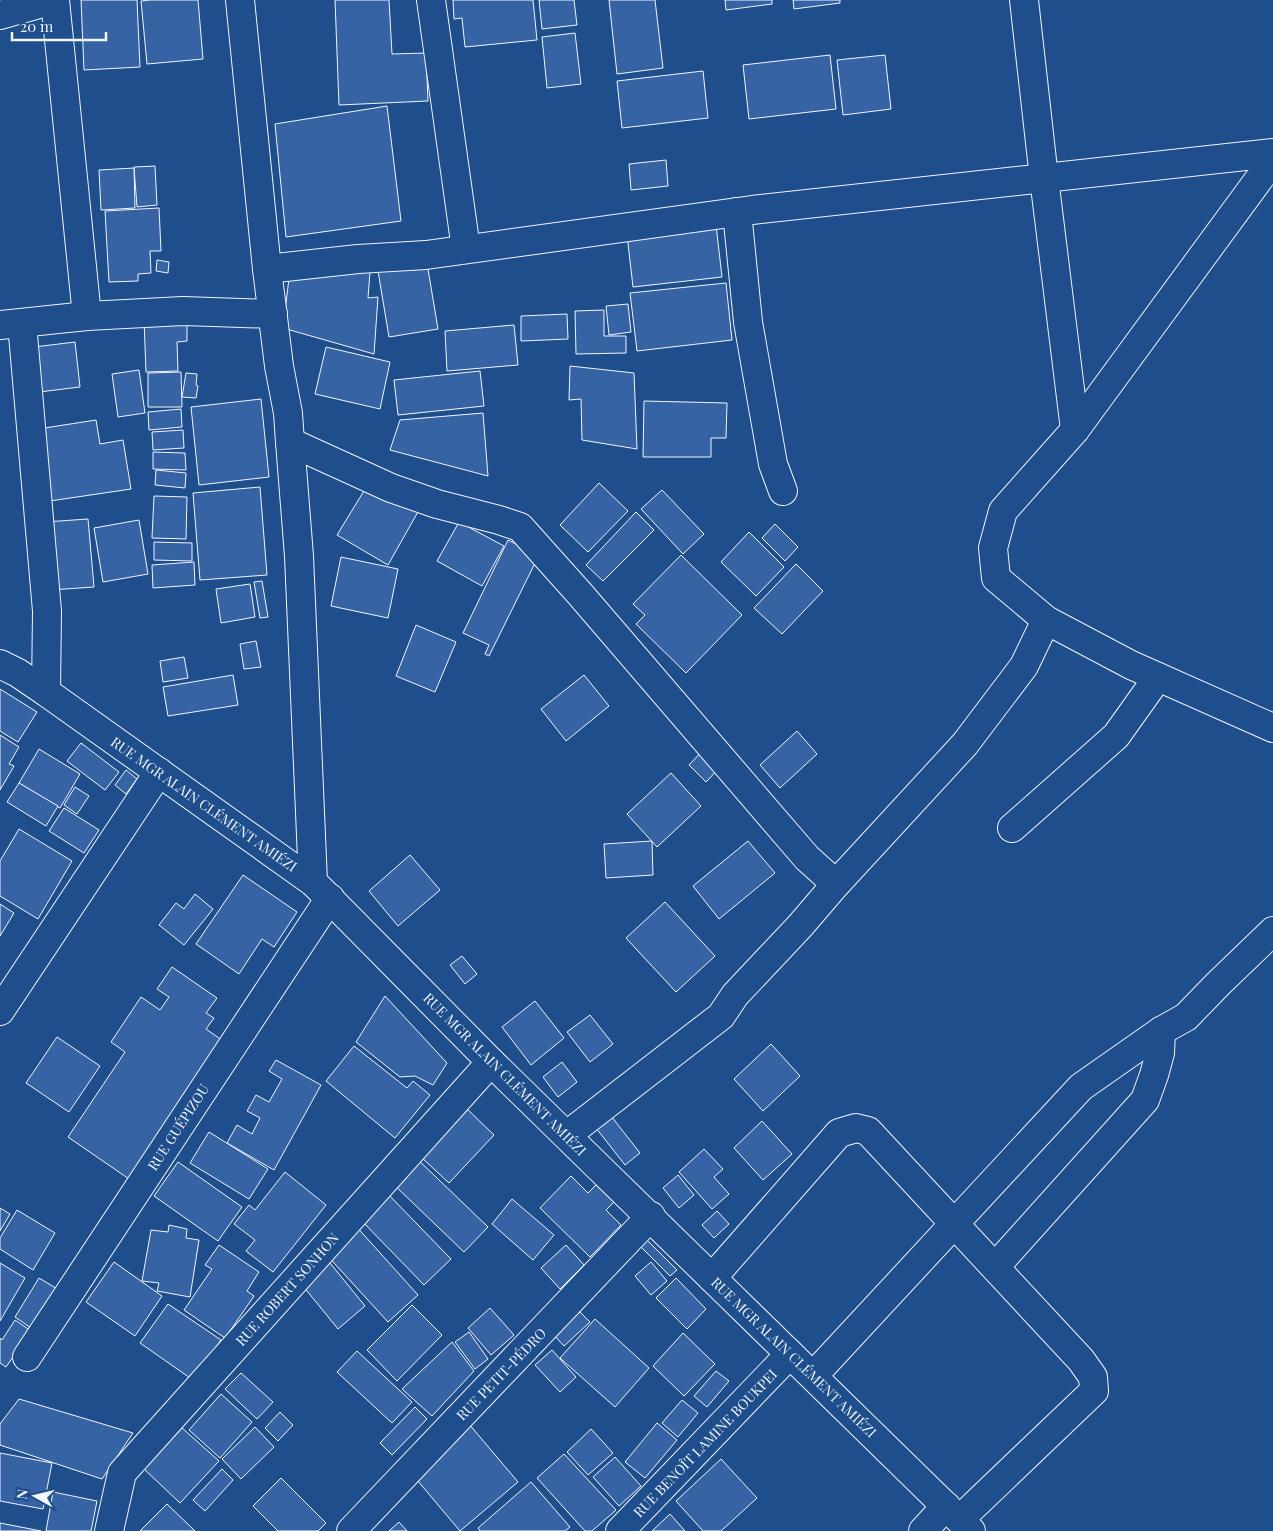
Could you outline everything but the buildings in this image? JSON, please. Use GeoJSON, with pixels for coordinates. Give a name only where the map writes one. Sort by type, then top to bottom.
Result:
{"type":"FeatureCollection","features":[{"type":"Feature","properties":{"kind":"street"},"geometry":{"type":"LineString","coordinates":[[0,15],[54,0],[87,316]]}},
{"type":"Feature","properties":{"kind":"street"},"geometry":{"type":"LineString","coordinates":[[240,0],[267,269],[279,366],[288,414],[321,890]]}},
{"type":"Feature","properties":{"kind":"street"},"geometry":{"type":"LineString","coordinates":[[431,0],[466,249]]}},
{"type":"Feature","properties":{"kind":"street"},"geometry":{"type":"LineString","coordinates":[[1024,0],[1075,430]]}},
{"type":"Feature","properties":{"kind":"street"},"geometry":{"type":"LineString","coordinates":[[267,269],[358,259],[426,255],[737,212],[1273,153]]}},
{"type":"Feature","properties":{"kind":"street"},"geometry":{"type":"LineString","coordinates":[[1273,160],[1075,430],[1004,511],[992,548],[996,578],[1046,620],[1131,666],[1273,728]]}},
{"type":"Feature","properties":{"kind":"street"},"geometry":{"type":"LineString","coordinates":[[737,212],[750,332],[773,464],[783,491]]}},
{"type":"Feature","properties":{"kind":"street"},"geometry":{"type":"LineString","coordinates":[[46,692],[47,611],[11,324],[87,316],[183,310],[273,314]]}},
{"type":"Feature","properties":{"kind":"street"},"geometry":{"type":"LineString","coordinates":[[290,442],[391,488],[437,504],[520,527],[807,858],[836,884]]}},
{"type":"Feature","properties":{"kind":"street"},"geometry":{"type":"LineString","coordinates":[[567,1135],[721,1016],[734,995],[800,926],[836,884],[965,744],[1024,666],[1046,620]]}},
{"type":"Feature","properties":{"kind":"street","name":"RUE MGR ALAIN CLÉMENT AMIÉZI"},"geometry":{"type":"LineString","coordinates":[[0,664],[18,673],[46,692],[321,890],[491,1062],[959,1519]]}},
{"type":"Feature","properties":{"kind":"street"},"geometry":{"type":"LineString","coordinates":[[1012,828],[1116,736],[1158,677]]}},
{"type":"Feature","properties":{"kind":"street"},"geometry":{"type":"LineString","coordinates":[[0,1011],[159,772]]}},
{"type":"Feature","properties":{"kind":"street","name":"RUE GUÉPIZOU"},"geometry":{"type":"LineString","coordinates":[[27,1357],[321,890]]}},
{"type":"Feature","properties":{"kind":"street"},"geometry":{"type":"LineString","coordinates":[[813,1376],[1081,1087],[1161,1031],[1186,1017],[1273,931]]}},
{"type":"Feature","properties":{"kind":"street"},"geometry":{"type":"LineString","coordinates":[[995,1268],[1144,1100],[1160,1053],[1161,1031]]}},
{"type":"Feature","properties":{"kind":"street","name":"RUE ROBERT SONHON"},"geometry":{"type":"LineString","coordinates":[[109,1531],[122,1473],[491,1062]]}},
{"type":"Feature","properties":{"kind":"street"},"geometry":{"type":"LineString","coordinates":[[712,1278],[839,1133],[856,1128],[868,1131],[1081,1360],[1093,1377],[1094,1391],[959,1519],[923,1531]]}},
{"type":"Feature","properties":{"kind":"street","name":"RUE PETIT-PÉDRO"},"geometry":{"type":"LineString","coordinates":[[351,1531],[650,1216]]}},
{"type":"Feature","properties":{"kind":"street","name":"RUE BENOÎT LAMINE BOUKPEI"},"geometry":{"type":"LineString","coordinates":[[620,1531],[790,1354]]}}]}
